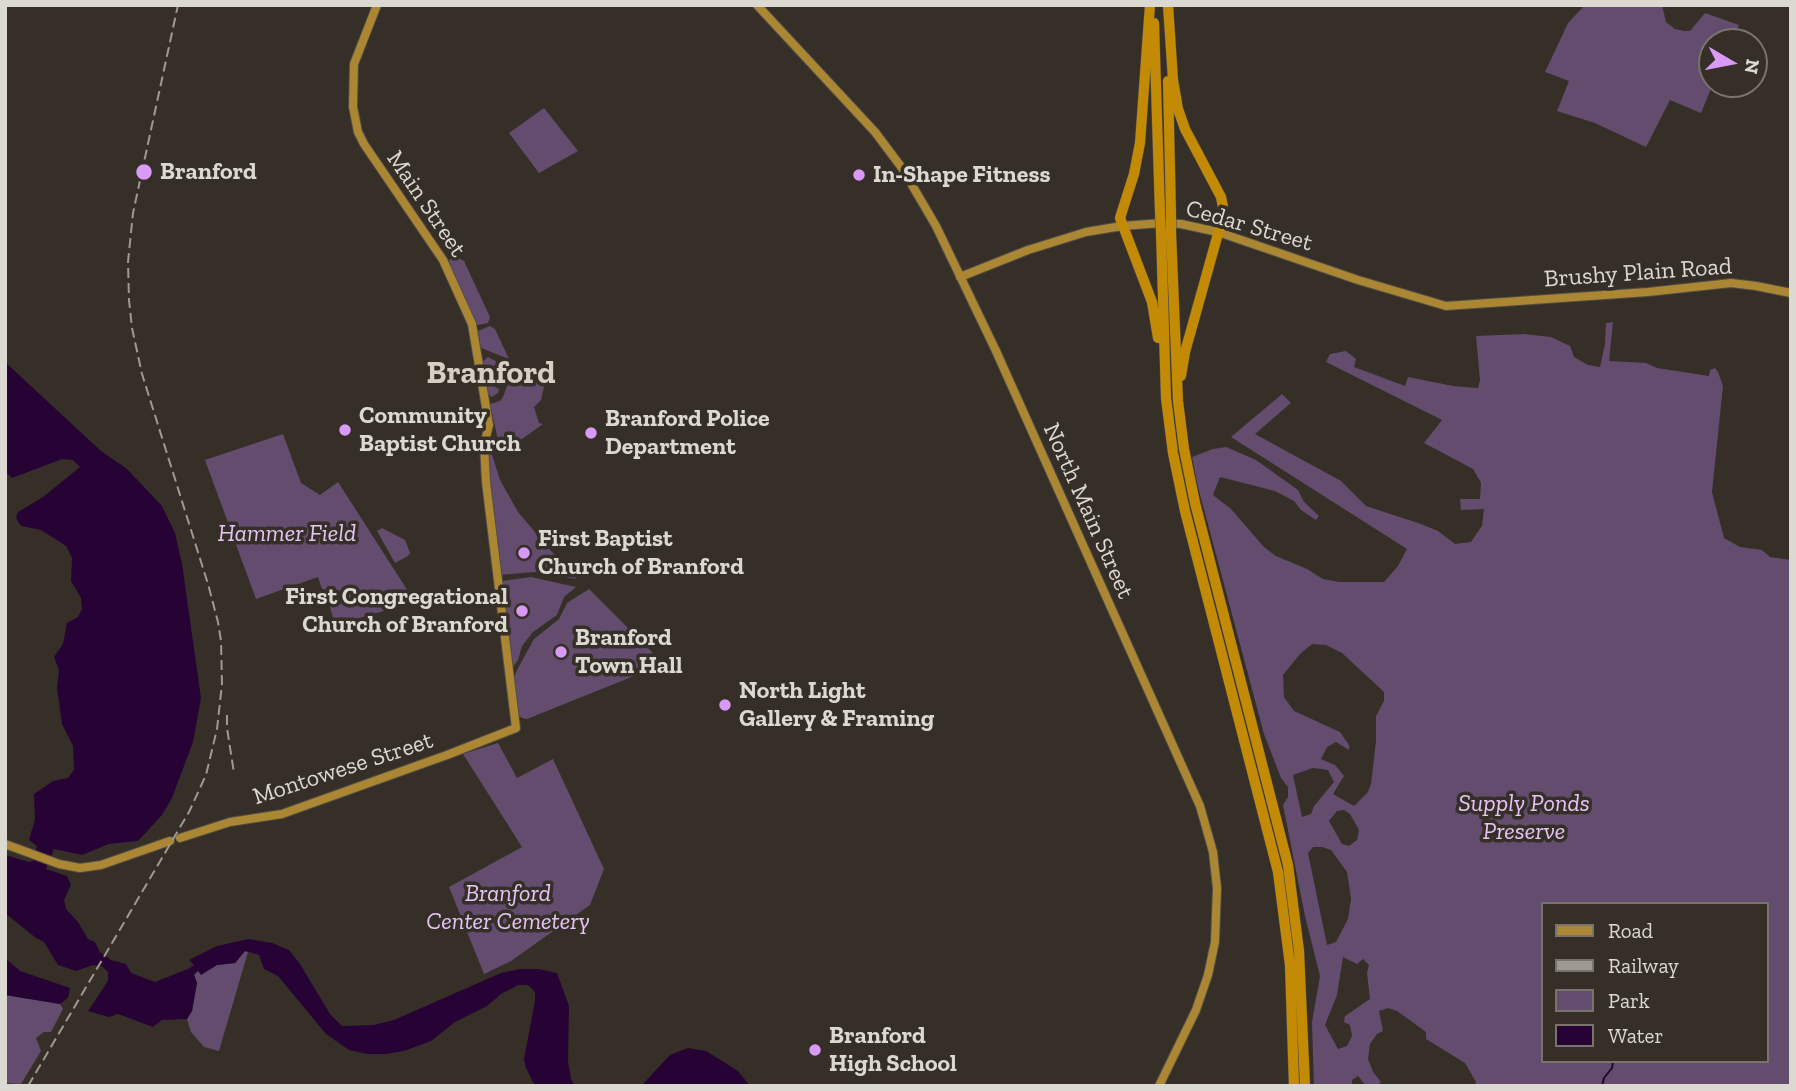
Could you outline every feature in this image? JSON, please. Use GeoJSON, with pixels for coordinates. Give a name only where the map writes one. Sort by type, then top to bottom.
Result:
{"type":"FeatureCollection","features":[{"type":"Feature","properties":{"kind":"highway"},"geometry":{"type":"LineString","coordinates":[[1152,5],[1166,213]]}},
{"type":"Feature","properties":{"kind":"highway"},"geometry":{"type":"LineString","coordinates":[[1152,5],[1140,143],[1134,174],[1121,213],[1122,226],[1152,302],[1173,453],[1181,462],[1288,865],[1298,933],[1305,1086]]}},
{"type":"Feature","properties":{"kind":"highway"},"geometry":{"type":"LineString","coordinates":[[1166,398],[1167,5]]}},
{"type":"Feature","properties":{"kind":"highway"},"geometry":{"type":"LineString","coordinates":[[1167,5],[1178,109],[1185,129],[1222,197],[1223,207],[1181,373],[1184,446],[1181,462],[1278,872],[1288,945],[1294,1086]]}},
{"type":"Feature","properties":{"kind":"highway"},"geometry":{"type":"LineString","coordinates":[[1166,233],[1178,401],[1184,446]]}},
{"type":"Feature","properties":{"kind":"main road","name":"Main Street"},"geometry":{"type":"LineString","coordinates":[[377,5],[352,72],[351,100],[358,132],[383,174],[427,234],[462,299],[474,334],[489,425],[484,444],[486,482],[516,728]]}},
{"type":"Feature","properties":{"kind":"main road","name":"North Main Street"},"geometry":{"type":"LineString","coordinates":[[757,5],[875,132],[895,158],[936,226],[1189,779],[1208,835],[1217,888],[1217,918],[1212,959],[1205,986],[1191,1023],[1159,1086]]}},
{"type":"Feature","properties":{"kind":"main road","name":"Cedar Street"},"geometry":{"type":"LineString","coordinates":[[960,277],[1028,250],[1086,232],[1122,226],[1181,224],[1218,232],[1358,281],[1446,306],[1488,304]]}},
{"type":"Feature","properties":{"kind":"main road","name":"Brushy Plain Road"},"geometry":{"type":"LineString","coordinates":[[1488,304],[1679,290],[1731,283],[1791,293]]}},
{"type":"Feature","properties":{"kind":"main road","name":"Montowese Street"},"geometry":{"type":"LineString","coordinates":[[180,838],[230,822],[282,814],[516,728]]}},
{"type":"Feature","properties":{"kind":"main road"},"geometry":{"type":"LineString","coordinates":[[5,844],[80,868],[95,866],[170,841]]}},
{"type":"Feature","properties":{"kind":"green space"},"geometry":{"type":"Polygon","coordinates":[[[1585,5],[1662,5],[1666,22],[1675,29],[1690,31],[1705,13],[1739,25],[1738,28],[1698,28],[1698,98],[1707,98],[1701,113],[1670,100],[1646,147],[1595,123],[1557,111],[1569,81],[1545,72],[1568,23],[1585,5]]]}},
{"type":"Feature","properties":{"kind":"green space"},"geometry":{"type":"Polygon","coordinates":[[[544,108],[578,151],[539,173],[509,133],[544,108]]]}},
{"type":"Feature","properties":{"kind":"green space"},"geometry":{"type":"Polygon","coordinates":[[[457,257],[464,261],[490,317],[488,323],[475,323],[448,263],[450,259],[457,257]]]}},
{"type":"Feature","properties":{"kind":"green space","name":"Supply Ponds Preserve"},"geometry":{"type":"Polygon","coordinates":[[[1613,322],[1609,361],[1646,363],[1657,368],[1709,376],[1710,370],[1715,368],[1723,386],[1712,492],[1724,538],[1740,547],[1762,550],[1770,557],[1791,560],[1791,1086],[1475,1086],[1476,1082],[1465,1063],[1426,1039],[1426,1032],[1397,1011],[1388,1008],[1379,1011],[1383,1031],[1377,1034],[1370,1044],[1368,1059],[1381,1082],[1377,1086],[1366,1086],[1358,1076],[1352,1080],[1352,1086],[1314,1086],[1312,1022],[1320,976],[1283,805],[1288,797],[1288,787],[1281,778],[1264,734],[1192,457],[1226,447],[1256,460],[1298,490],[1304,502],[1319,516],[1316,520],[1301,510],[1294,501],[1275,491],[1220,477],[1213,495],[1231,509],[1264,547],[1276,556],[1323,579],[1339,582],[1384,582],[1398,566],[1407,549],[1231,437],[1282,394],[1291,403],[1255,434],[1341,481],[1366,506],[1438,531],[1455,544],[1471,542],[1482,526],[1484,509],[1461,510],[1460,499],[1480,499],[1481,483],[1473,469],[1424,443],[1442,420],[1326,362],[1330,354],[1346,351],[1356,359],[1354,367],[1405,386],[1408,377],[1478,388],[1480,380],[1476,336],[1524,334],[1551,337],[1570,346],[1574,357],[1588,365],[1600,367],[1606,323],[1613,322]],[[1312,644],[1283,675],[1284,697],[1294,711],[1340,732],[1349,745],[1349,750],[1336,742],[1327,747],[1321,759],[1335,765],[1344,776],[1333,794],[1354,806],[1368,792],[1371,784],[1376,716],[1384,701],[1384,692],[1342,653],[1326,645],[1312,644]],[[1313,768],[1293,775],[1302,817],[1311,814],[1314,806],[1334,782],[1328,770],[1313,768]],[[1344,810],[1337,811],[1329,821],[1342,844],[1349,846],[1357,840],[1359,830],[1350,814],[1344,810]],[[1313,847],[1308,853],[1327,945],[1336,942],[1348,919],[1351,899],[1347,872],[1331,850],[1313,847]],[[1343,957],[1337,995],[1325,1025],[1338,1049],[1347,1046],[1352,1036],[1350,1025],[1344,1022],[1345,1016],[1370,999],[1367,973],[1369,965],[1363,959],[1357,964],[1343,957]]]}},
{"type":"Feature","properties":{"kind":"green space"},"geometry":{"type":"Polygon","coordinates":[[[490,326],[495,329],[509,359],[481,348],[478,331],[490,326]]]}},
{"type":"Feature","properties":{"kind":"green space"},"geometry":{"type":"Polygon","coordinates":[[[488,357],[507,367],[498,377],[501,380],[497,380],[495,387],[499,389],[498,393],[492,397],[488,394],[483,361],[488,357]]]}},
{"type":"Feature","properties":{"kind":"green space"},"geometry":{"type":"Polygon","coordinates":[[[519,369],[547,374],[541,400],[534,407],[539,423],[543,424],[501,454],[490,404],[500,401],[511,375],[519,369]]]}},
{"type":"Feature","properties":{"kind":"green space","name":"Hammer Field"},"geometry":{"type":"Polygon","coordinates":[[[283,434],[301,483],[320,495],[338,482],[415,602],[335,625],[325,589],[322,589],[318,577],[256,599],[205,460],[283,434]]]}},
{"type":"Feature","properties":{"kind":"green space"},"geometry":{"type":"Polygon","coordinates":[[[488,442],[500,480],[518,512],[552,552],[575,573],[576,579],[534,572],[500,575],[488,442]]]}},
{"type":"Feature","properties":{"kind":"green space"},"geometry":{"type":"Polygon","coordinates":[[[382,528],[405,540],[410,553],[408,556],[395,563],[377,531],[382,528]]]}},
{"type":"Feature","properties":{"kind":"green space"},"geometry":{"type":"Polygon","coordinates":[[[531,577],[576,587],[564,597],[557,615],[533,632],[522,646],[518,660],[512,668],[501,583],[531,577]]]}},
{"type":"Feature","properties":{"kind":"green space"},"geometry":{"type":"Polygon","coordinates":[[[589,589],[652,652],[652,666],[644,672],[527,719],[522,718],[517,714],[513,681],[517,670],[534,639],[559,619],[567,603],[589,589]]]}},
{"type":"Feature","properties":{"kind":"green space","name":"Branford Center Cemetery"},"geometry":{"type":"Polygon","coordinates":[[[498,743],[517,778],[553,759],[604,869],[590,905],[511,961],[484,974],[449,887],[522,847],[463,754],[498,743]]]}},
{"type":"Feature","properties":{"kind":"green space"},"geometry":{"type":"Polygon","coordinates":[[[245,951],[248,952],[219,1051],[204,1047],[191,1032],[187,1019],[192,1011],[197,983],[194,975],[198,970],[201,974],[217,965],[235,963],[245,951]]]}},
{"type":"Feature","properties":{"kind":"green space"},"geometry":{"type":"Polygon","coordinates":[[[5,995],[60,1004],[63,1009],[51,1032],[44,1032],[36,1038],[41,1051],[21,1084],[5,1083],[5,995]]]}},
{"type":"Feature","properties":{"kind":"water"},"geometry":{"type":"Polygon","coordinates":[[[5,362],[101,451],[127,469],[162,506],[175,533],[182,564],[201,698],[193,742],[172,798],[162,815],[138,841],[109,844],[82,855],[54,849],[46,869],[67,876],[71,885],[64,900],[66,909],[88,939],[95,942],[100,952],[111,960],[126,964],[131,973],[155,982],[188,969],[194,965],[189,960],[217,946],[249,939],[272,943],[289,950],[330,1014],[342,1026],[374,1025],[394,1020],[501,973],[539,969],[557,973],[569,1006],[568,1061],[575,1086],[535,1086],[526,1068],[524,1059],[535,1001],[535,992],[528,985],[518,985],[501,994],[487,1006],[455,1022],[431,1041],[404,1051],[367,1054],[349,1050],[326,1034],[278,976],[264,969],[259,955],[245,951],[235,963],[217,965],[201,975],[198,971],[194,975],[197,983],[192,1011],[187,1019],[162,1020],[153,1027],[118,1014],[109,1017],[88,1011],[108,981],[108,972],[102,966],[93,965],[76,971],[58,965],[44,942],[5,913],[5,855],[33,861],[37,846],[29,840],[35,819],[34,794],[53,781],[68,778],[74,770],[73,746],[62,724],[57,688],[59,670],[54,657],[63,644],[67,623],[78,617],[82,609],[81,598],[71,581],[72,558],[66,546],[41,530],[21,526],[16,518],[18,512],[43,497],[80,467],[73,460],[62,459],[12,478],[5,471],[5,362]]]}},
{"type":"Feature","properties":{"kind":"water"},"geometry":{"type":"Polygon","coordinates":[[[5,958],[20,971],[70,988],[68,998],[60,1004],[5,995],[5,958]]]}},
{"type":"Feature","properties":{"kind":"water"},"geometry":{"type":"Polygon","coordinates":[[[688,1048],[706,1051],[738,1071],[750,1086],[641,1086],[670,1055],[688,1048]]]}},
{"type":"Feature","properties":{"kind":"waterway"},"geometry":{"type":"LineString","coordinates":[[1602,1086],[1613,1063]]}},
{"type":"Feature","properties":{"kind":"railway"},"geometry":{"type":"LineString","coordinates":[[28,1086],[189,812],[206,775],[217,729],[222,684],[218,622],[142,374],[129,300],[128,262],[133,213],[178,5]]}},
{"type":"Feature","properties":{"kind":"railway"},"geometry":{"type":"LineString","coordinates":[[227,715],[234,773]]}},
{"type":"Feature","properties":{"kind":"place","name":"Branford"},"geometry":{"type":"Point","coordinates":[144,172]}},
{"type":"Feature","properties":{"kind":"place","name":"In-Shape Fitness"},"geometry":{"type":"Point","coordinates":[859,175]}},
{"type":"Feature","properties":{"kind":"place","name":"Community Baptist Church"},"geometry":{"type":"Point","coordinates":[345,430]}},
{"type":"Feature","properties":{"kind":"place","name":"Branford Police Department"},"geometry":{"type":"Point","coordinates":[591,433]}},
{"type":"Feature","properties":{"kind":"place","name":"First Baptist Church of Branford"},"geometry":{"type":"Point","coordinates":[524,553]}},
{"type":"Feature","properties":{"kind":"place","name":"First Congregational Church of Branford"},"geometry":{"type":"Point","coordinates":[522,611]}},
{"type":"Feature","properties":{"kind":"place","name":"Branford Town Hall"},"geometry":{"type":"Point","coordinates":[561,652]}},
{"type":"Feature","properties":{"kind":"place","name":"North Light Gallery & Framing"},"geometry":{"type":"Point","coordinates":[725,705]}},
{"type":"Feature","properties":{"kind":"place","name":"Branford High School"},"geometry":{"type":"Point","coordinates":[815,1050]}},
{"type":"Feature","properties":{"kind":"district","name":"Branford"},"geometry":{"type":"Point","coordinates":[491,374]}}]}
